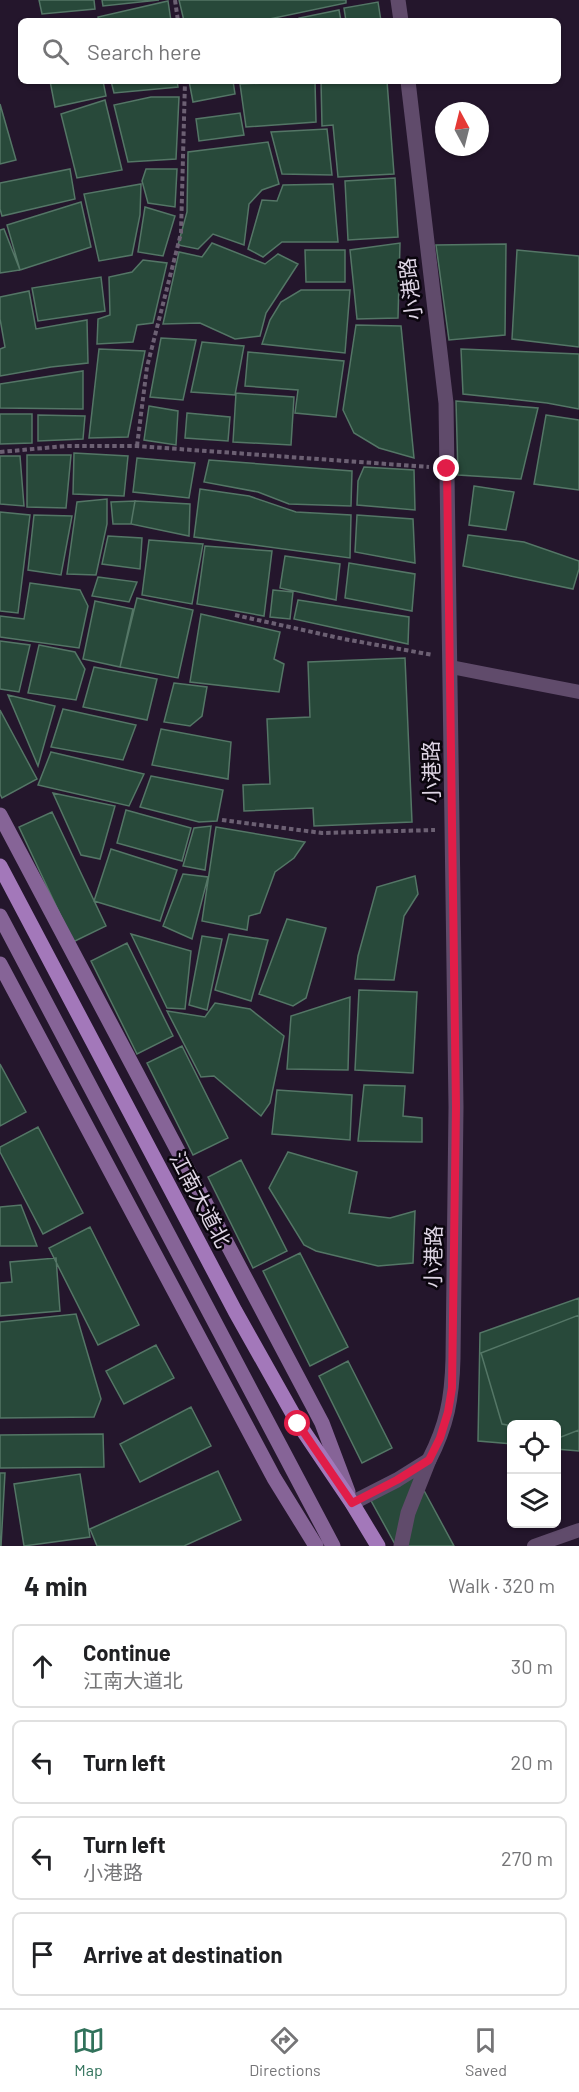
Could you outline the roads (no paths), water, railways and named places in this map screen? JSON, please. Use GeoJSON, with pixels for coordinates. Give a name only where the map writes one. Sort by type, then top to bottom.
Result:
{"type":"FeatureCollection","features":[{"type":"Feature","properties":{"kind":"main road"},"geometry":{"type":"LineString","coordinates":[[0,815],[322,1423],[352,1503]]}},
{"type":"Feature","properties":{"kind":"main road","name":"江南大道北"},"geometry":{"type":"LineString","coordinates":[[0,866],[235,1311],[298,1424],[352,1503],[378,1546]]}},
{"type":"Feature","properties":{"kind":"main road","name":"江南大道北"},"geometry":{"type":"LineString","coordinates":[[0,916],[333,1546]]}},
{"type":"Feature","properties":{"kind":"main road"},"geometry":{"type":"LineString","coordinates":[[0,964],[274,1478],[316,1546]]}},
{"type":"Feature","properties":{"kind":"street"},"geometry":{"type":"LineString","coordinates":[[398,0],[400,18]]}},
{"type":"Feature","properties":{"kind":"street","name":"小港路"},"geometry":{"type":"LineString","coordinates":[[401,1546],[408,1514],[440,1438],[452,1388],[456,1107],[446,404],[408,84]]}},
{"type":"Feature","properties":{"kind":"street"},"geometry":{"type":"LineString","coordinates":[[352,1503],[397,1480],[429,1460]]}},
{"type":"Feature","properties":{"kind":"lane"},"geometry":{"type":"LineString","coordinates":[[451,663],[579,692]]}},
{"type":"Feature","properties":{"kind":"lane"},"geometry":{"type":"LineString","coordinates":[[534,1546],[579,1530]]}}]}
